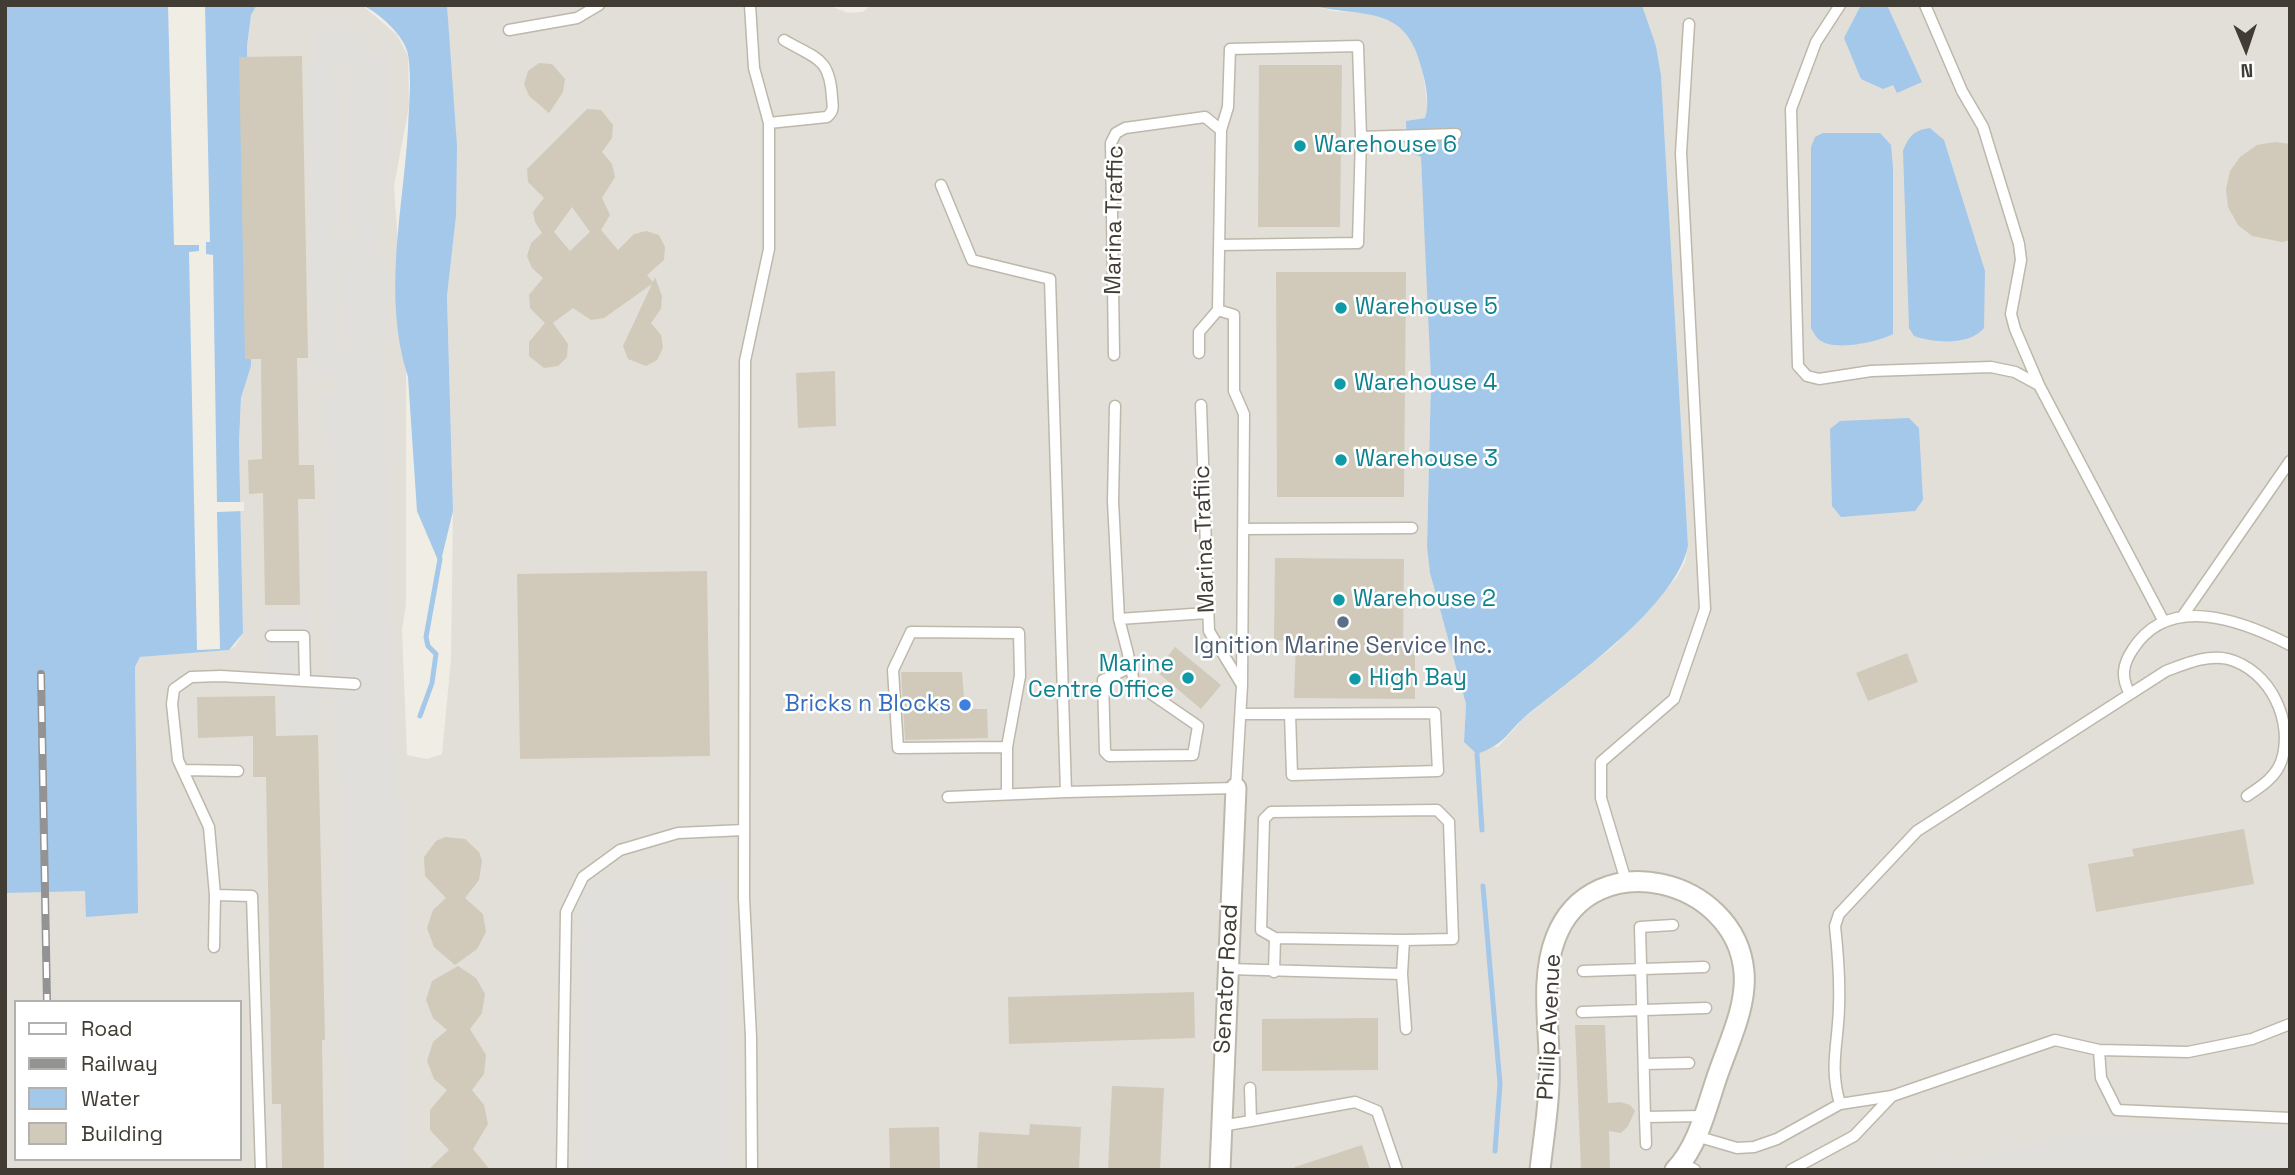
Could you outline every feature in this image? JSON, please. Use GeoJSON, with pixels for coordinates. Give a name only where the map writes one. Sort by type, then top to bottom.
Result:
{"type":"FeatureCollection","features":[{"type":"Feature","properties":{"kind":"street","name":"Senator Road"},"geometry":{"type":"LineString","coordinates":[[1220,1170],[1236,788]]}},
{"type":"Feature","properties":{"kind":"street","name":"Philip Avenue"},"geometry":{"type":"LineString","coordinates":[[1540,1170],[1549,1085],[1548,980],[1556,937],[1578,903],[1599,887],[1626,881],[1656,882],[1706,901],[1729,924],[1739,946],[1744,972],[1743,1000],[1684,1167]]}},
{"type":"Feature","properties":{"kind":"lane"},"geometry":{"type":"LineString","coordinates":[[509,30],[577,18],[599,5]]}},
{"type":"Feature","properties":{"kind":"lane"},"geometry":{"type":"LineString","coordinates":[[750,5],[754,68],[769,123],[769,249],[745,361],[744,898],[751,1037],[752,1170]]}},
{"type":"Feature","properties":{"kind":"lane"},"geometry":{"type":"LineString","coordinates":[[1840,5],[1816,42],[1791,108],[1798,366],[1807,376],[1819,379],[1871,371],[1991,367],[2015,372],[2039,385]]}},
{"type":"Feature","properties":{"kind":"lane"},"geometry":{"type":"LineString","coordinates":[[1925,5],[1962,91],[1983,127],[2019,243],[2021,260],[2011,314],[2039,385],[2163,620]]}},
{"type":"Feature","properties":{"kind":"lane"},"geometry":{"type":"LineString","coordinates":[[1626,881],[1601,798],[1601,762],[1674,699],[1705,609],[1681,153],[1689,24]]}},
{"type":"Feature","properties":{"kind":"lane"},"geometry":{"type":"LineString","coordinates":[[769,123],[827,117],[833,109],[831,75],[825,64],[783,40]]}},
{"type":"Feature","properties":{"kind":"lane"},"geometry":{"type":"LineString","coordinates":[[1199,353],[1199,332],[1218,310],[1219,245],[1221,130],[1228,107],[1230,49],[1358,46],[1361,137],[1358,243],[1219,245]]}},
{"type":"Feature","properties":{"kind":"lane","name":"Marina Traffic"},"geometry":{"type":"LineString","coordinates":[[1114,355],[1111,143],[1116,133],[1125,128],[1205,117],[1221,130]]}},
{"type":"Feature","properties":{"kind":"lane"},"geometry":{"type":"LineString","coordinates":[[1361,137],[1456,134]]}},
{"type":"Feature","properties":{"kind":"lane"},"geometry":{"type":"LineString","coordinates":[[941,185],[972,260],[1049,279],[1066,792]]}},
{"type":"Feature","properties":{"kind":"lane"},"geometry":{"type":"LineString","coordinates":[[948,797],[1007,793],[1236,788],[1238,736],[1242,714],[1244,414],[1234,391],[1234,315],[1218,310]]}},
{"type":"Feature","properties":{"kind":"lane","name":"Marina Trafiic"},"geometry":{"type":"LineString","coordinates":[[1201,405],[1209,631],[1242,685]]}},
{"type":"Feature","properties":{"kind":"lane"},"geometry":{"type":"LineString","coordinates":[[1115,406],[1114,539],[1119,619],[1131,667],[1134,682],[1198,726],[1193,755],[1110,756],[1104,746],[1103,680],[1131,667]]}},
{"type":"Feature","properties":{"kind":"lane"},"geometry":{"type":"LineString","coordinates":[[2182,617],[2290,461]]}},
{"type":"Feature","properties":{"kind":"lane"},"geometry":{"type":"LineString","coordinates":[[1243,528],[1412,528]]}},
{"type":"Feature","properties":{"kind":"lane"},"geometry":{"type":"LineString","coordinates":[[1119,619],[1207,613]]}},
{"type":"Feature","properties":{"kind":"lane"},"geometry":{"type":"LineString","coordinates":[[2130,694],[2123,681],[2126,659],[2141,636],[2163,620],[2182,617],[2234,621],[2290,645]]}},
{"type":"Feature","properties":{"kind":"lane"},"geometry":{"type":"LineString","coordinates":[[1007,747],[898,748],[893,670],[911,632],[1019,633],[1020,676],[1007,747],[1007,793]]}},
{"type":"Feature","properties":{"kind":"lane"},"geometry":{"type":"LineString","coordinates":[[271,636],[304,636],[305,681]]}},
{"type":"Feature","properties":{"kind":"lane"},"geometry":{"type":"LineString","coordinates":[[1840,1104],[1833,1081],[1832,1060],[1839,1010],[1835,926],[1839,914],[1917,831],[2166,671],[2202,658],[2228,659],[2252,671],[2272,689],[2286,734],[2281,762],[2270,779],[2248,796]]}},
{"type":"Feature","properties":{"kind":"lane"},"geometry":{"type":"LineString","coordinates":[[214,947],[215,895],[209,827],[178,760],[172,704],[174,689],[191,677],[221,676],[355,684]]}},
{"type":"Feature","properties":{"kind":"lane"},"geometry":{"type":"LineString","coordinates":[[1242,714],[1436,713],[1438,771],[1292,775],[1290,714]]}},
{"type":"Feature","properties":{"kind":"lane"},"geometry":{"type":"LineString","coordinates":[[183,770],[238,771]]}},
{"type":"Feature","properties":{"kind":"lane"},"geometry":{"type":"LineString","coordinates":[[1437,810],[1449,822],[1453,939],[1404,940],[1275,938],[1261,930],[1264,819],[1271,812],[1437,810]]}},
{"type":"Feature","properties":{"kind":"lane"},"geometry":{"type":"LineString","coordinates":[[562,1170],[566,912],[583,877],[620,850],[647,840],[678,833],[744,830]]}},
{"type":"Feature","properties":{"kind":"lane"},"geometry":{"type":"LineString","coordinates":[[215,895],[252,896],[261,1170]]}},
{"type":"Feature","properties":{"kind":"lane"},"geometry":{"type":"LineString","coordinates":[[1646,1144],[1640,927],[1673,925]]}},
{"type":"Feature","properties":{"kind":"lane"},"geometry":{"type":"LineString","coordinates":[[1274,972],[1275,938]]}},
{"type":"Feature","properties":{"kind":"lane"},"geometry":{"type":"LineString","coordinates":[[1404,940],[1402,974],[1406,1029]]}},
{"type":"Feature","properties":{"kind":"lane"},"geometry":{"type":"LineString","coordinates":[[1583,971],[1704,967]]}},
{"type":"Feature","properties":{"kind":"lane"},"geometry":{"type":"LineString","coordinates":[[1227,969],[1402,974]]}},
{"type":"Feature","properties":{"kind":"lane"},"geometry":{"type":"LineString","coordinates":[[1582,1012],[1706,1008]]}},
{"type":"Feature","properties":{"kind":"lane"},"geometry":{"type":"LineString","coordinates":[[1696,1136],[1737,1148],[1754,1147],[1777,1139],[1840,1104],[1892,1096],[2055,1040],[2099,1050],[2188,1052],[2252,1039],[2290,1024]]}},
{"type":"Feature","properties":{"kind":"lane"},"geometry":{"type":"LineString","coordinates":[[2099,1050],[2101,1078],[2117,1110],[2290,1118]]}},
{"type":"Feature","properties":{"kind":"lane"},"geometry":{"type":"LineString","coordinates":[[1644,1064],[1689,1063]]}},
{"type":"Feature","properties":{"kind":"lane"},"geometry":{"type":"LineString","coordinates":[[1250,1087],[1251,1121]]}},
{"type":"Feature","properties":{"kind":"lane"},"geometry":{"type":"LineString","coordinates":[[1791,1170],[1854,1136],[1892,1096]]}},
{"type":"Feature","properties":{"kind":"lane"},"geometry":{"type":"LineString","coordinates":[[1220,1126],[1355,1102],[1377,1111],[1397,1170]]}},
{"type":"Feature","properties":{"kind":"lane"},"geometry":{"type":"LineString","coordinates":[[1645,1117],[1703,1116]]}},
{"type":"Feature","properties":{"kind":"shaded area"},"geometry":{"type":"Polygon","coordinates":[[[257,5],[362,5],[397,35],[408,56],[409,106],[394,186],[406,364],[406,604],[402,630],[407,755],[427,759],[442,754],[451,659],[453,511],[447,296],[456,216],[447,5],[828,5],[848,13],[863,12],[871,5],[1310,5],[1333,11],[1365,13],[1389,20],[1406,30],[1416,46],[1428,110],[1425,118],[1407,121],[1416,152],[1421,157],[1426,236],[1431,380],[1427,547],[1430,573],[1466,704],[1464,742],[1498,747],[1524,718],[1615,645],[1677,577],[1685,562],[1688,546],[1661,75],[1656,46],[1642,5],[2290,5],[2290,1170],[5,1170],[5,675],[137,913],[135,667],[140,657],[229,650],[243,633],[239,442],[241,398],[251,366],[247,46],[251,15],[257,5]]]}},
{"type":"Feature","properties":{"kind":"shaded area"},"geometry":{"type":"Polygon","coordinates":[[[315,30],[363,31],[367,50],[376,55],[389,54],[392,189],[381,190],[380,234],[374,261],[387,262],[389,339],[374,340],[383,350],[396,803],[403,804],[406,1170],[346,1170],[341,776],[337,772],[334,698],[317,699],[319,734],[283,732],[283,701],[265,660],[262,614],[310,612],[312,672],[315,675],[342,669],[341,666],[329,666],[328,616],[340,615],[340,607],[328,607],[325,515],[338,512],[334,500],[336,454],[335,450],[325,451],[323,389],[335,389],[336,382],[325,372],[313,371],[307,69],[314,60],[315,30]],[[344,64],[331,70],[327,80],[338,82],[341,225],[328,226],[329,236],[356,236],[362,229],[359,226],[347,226],[346,75],[358,73],[351,65],[344,64]],[[341,265],[337,270],[338,346],[342,353],[349,353],[354,347],[343,347],[342,270],[353,269],[350,265],[341,265]]]}},
{"type":"Feature","properties":{"kind":"shaded area"},"geometry":{"type":"Polygon","coordinates":[[[727,879],[730,1170],[582,1170],[580,881],[727,879]]]}},
{"type":"Feature","properties":{"kind":"shaded area"},"geometry":{"type":"Polygon","coordinates":[[[2237,1128],[2290,1131],[2290,1170],[1931,1170],[2070,1135],[2237,1128]]]}},
{"type":"Feature","properties":{"kind":"water"},"geometry":{"type":"Polygon","coordinates":[[[5,5],[257,5],[251,15],[247,46],[251,366],[241,398],[239,442],[243,633],[229,650],[140,657],[135,667],[138,913],[86,917],[85,891],[5,893],[5,5]]]}},
{"type":"Feature","properties":{"kind":"water"},"geometry":{"type":"Polygon","coordinates":[[[362,5],[447,5],[457,146],[456,216],[447,296],[453,511],[440,565],[417,511],[408,377],[396,316],[396,253],[409,101],[408,54],[402,39],[390,25],[362,5]]]}},
{"type":"Feature","properties":{"kind":"water"},"geometry":{"type":"Polygon","coordinates":[[[1310,5],[1642,5],[1656,46],[1661,75],[1688,546],[1680,569],[1664,592],[1621,638],[1527,715],[1500,742],[1477,754],[1464,742],[1466,704],[1430,573],[1427,547],[1431,380],[1421,157],[1407,151],[1406,121],[1425,118],[1425,81],[1415,48],[1394,23],[1380,17],[1310,5]]]}},
{"type":"Feature","properties":{"kind":"water"},"geometry":{"type":"Polygon","coordinates":[[[1861,5],[1887,5],[1922,82],[1897,93],[1893,85],[1883,89],[1861,79],[1844,38],[1861,5]]]}},
{"type":"Feature","properties":{"kind":"water"},"geometry":{"type":"Polygon","coordinates":[[[1930,128],[1944,140],[1985,271],[1984,328],[1978,334],[1961,340],[1922,338],[1914,336],[1909,328],[1903,151],[1913,135],[1930,128]]]}},
{"type":"Feature","properties":{"kind":"water"},"geometry":{"type":"Polygon","coordinates":[[[1823,133],[1880,133],[1891,145],[1893,334],[1878,340],[1846,345],[1828,344],[1818,339],[1811,328],[1811,147],[1815,137],[1823,133]]]}},
{"type":"Feature","properties":{"kind":"water"},"geometry":{"type":"Polygon","coordinates":[[[1909,418],[1919,428],[1923,500],[1915,511],[1841,517],[1832,506],[1830,429],[1840,421],[1909,418]]]}},
{"type":"Feature","properties":{"kind":"pier"},"geometry":{"type":"Polygon","coordinates":[[[168,5],[205,5],[210,242],[206,242],[206,254],[213,255],[217,502],[244,502],[244,511],[217,512],[220,649],[197,650],[189,252],[199,251],[199,245],[174,245],[168,5]]]}},
{"type":"Feature","properties":{"kind":"building"},"geometry":{"type":"Polygon","coordinates":[[[302,56],[308,358],[297,358],[299,465],[314,465],[315,499],[298,499],[300,605],[265,605],[263,493],[249,494],[248,460],[262,459],[261,359],[245,359],[239,57],[302,56]]]}},
{"type":"Feature","properties":{"kind":"building"},"geometry":{"type":"Polygon","coordinates":[[[539,63],[552,64],[565,79],[563,92],[549,113],[529,96],[524,84],[528,71],[539,63]]]}},
{"type":"Feature","properties":{"kind":"building","name":"Warehouse 6"},"geometry":{"type":"Polygon","coordinates":[[[1259,65],[1342,65],[1340,227],[1258,227],[1259,65]]]}},
{"type":"Feature","properties":{"kind":"building"},"geometry":{"type":"Polygon","coordinates":[[[587,109],[601,110],[613,125],[612,138],[602,152],[612,164],[615,177],[602,198],[610,215],[601,230],[618,250],[634,234],[646,231],[659,235],[665,247],[664,260],[647,275],[653,282],[655,277],[662,296],[661,309],[651,323],[661,335],[663,348],[657,360],[646,366],[628,359],[623,346],[652,284],[604,318],[591,320],[573,308],[553,323],[568,344],[567,357],[558,366],[544,368],[529,356],[529,342],[545,323],[530,308],[529,295],[543,278],[532,268],[527,256],[531,243],[542,233],[535,222],[533,212],[544,198],[528,182],[527,169],[587,109]],[[572,207],[554,232],[570,251],[590,232],[572,207]]]}},
{"type":"Feature","properties":{"kind":"building"},"geometry":{"type":"Polygon","coordinates":[[[2275,142],[2290,144],[2290,240],[2282,242],[2252,236],[2238,225],[2228,207],[2226,189],[2230,171],[2240,157],[2257,145],[2275,142]]]}},
{"type":"Feature","properties":{"kind":"building"},"geometry":{"type":"Polygon","coordinates":[[[1276,272],[1406,272],[1404,497],[1277,497],[1276,272]]]}},
{"type":"Feature","properties":{"kind":"building"},"geometry":{"type":"Polygon","coordinates":[[[835,371],[836,426],[798,428],[796,373],[835,371]]]}},
{"type":"Feature","properties":{"kind":"building","name":"Warehouse 2"},"geometry":{"type":"Polygon","coordinates":[[[1275,558],[1404,559],[1403,650],[1415,650],[1415,699],[1294,698],[1296,641],[1274,640],[1275,558]]]}},
{"type":"Feature","properties":{"kind":"building"},"geometry":{"type":"Polygon","coordinates":[[[707,571],[710,756],[520,759],[517,574],[707,571]]]}},
{"type":"Feature","properties":{"kind":"building","name":"Marine Centre Office"},"geometry":{"type":"Polygon","coordinates":[[[1175,647],[1221,685],[1201,709],[1156,671],[1175,647]]]}},
{"type":"Feature","properties":{"kind":"building"},"geometry":{"type":"Polygon","coordinates":[[[1907,653],[1918,682],[1868,701],[1856,673],[1907,653]]]}},
{"type":"Feature","properties":{"kind":"building"},"geometry":{"type":"Polygon","coordinates":[[[901,672],[962,672],[965,709],[987,709],[988,738],[905,740],[901,672]]]}},
{"type":"Feature","properties":{"kind":"building"},"geometry":{"type":"Polygon","coordinates":[[[275,696],[276,736],[318,735],[325,1040],[322,1040],[324,1170],[282,1170],[281,1104],[272,1104],[266,777],[253,777],[253,736],[198,738],[197,697],[275,696]]]}},
{"type":"Feature","properties":{"kind":"building"},"geometry":{"type":"Polygon","coordinates":[[[2244,829],[2254,884],[2096,912],[2088,864],[2134,856],[2132,849],[2244,829]]]}},
{"type":"Feature","properties":{"kind":"building"},"geometry":{"type":"Polygon","coordinates":[[[445,837],[465,839],[479,852],[482,861],[479,880],[465,898],[483,914],[486,932],[477,949],[455,965],[434,947],[427,928],[433,910],[446,898],[425,876],[424,857],[436,841],[445,837]]]}},
{"type":"Feature","properties":{"kind":"building"},"geometry":{"type":"Polygon","coordinates":[[[458,966],[476,978],[485,994],[482,1013],[470,1029],[486,1055],[484,1074],[472,1090],[484,1105],[488,1124],[473,1149],[490,1170],[428,1170],[449,1150],[430,1130],[430,1110],[447,1090],[434,1079],[427,1061],[433,1042],[447,1030],[433,1018],[426,1000],[432,981],[458,966]]]}},
{"type":"Feature","properties":{"kind":"building"},"geometry":{"type":"Polygon","coordinates":[[[1194,992],[1195,1038],[1009,1044],[1008,997],[1194,992]]]}},
{"type":"Feature","properties":{"kind":"building"},"geometry":{"type":"Polygon","coordinates":[[[1378,1018],[1378,1070],[1262,1071],[1262,1019],[1378,1018]]]}},
{"type":"Feature","properties":{"kind":"building"},"geometry":{"type":"Polygon","coordinates":[[[1575,1025],[1605,1025],[1608,1103],[1620,1102],[1630,1105],[1635,1111],[1628,1126],[1621,1133],[1609,1131],[1610,1170],[1581,1170],[1575,1025]]]}},
{"type":"Feature","properties":{"kind":"building"},"geometry":{"type":"Polygon","coordinates":[[[1112,1086],[1164,1088],[1160,1170],[1108,1170],[1112,1086]]]}},
{"type":"Feature","properties":{"kind":"building"},"geometry":{"type":"Polygon","coordinates":[[[1030,1124],[1081,1127],[1079,1170],[977,1170],[979,1132],[1029,1135],[1030,1124]]]}},
{"type":"Feature","properties":{"kind":"building"},"geometry":{"type":"Polygon","coordinates":[[[939,1127],[940,1170],[890,1170],[889,1128],[939,1127]]]}},
{"type":"Feature","properties":{"kind":"building"},"geometry":{"type":"Polygon","coordinates":[[[1362,1145],[1370,1170],[1295,1170],[1295,1167],[1362,1145]]]}},
{"type":"Feature","properties":{"kind":"waterway"},"geometry":{"type":"LineString","coordinates":[[420,716],[432,683],[436,654],[428,646],[426,637],[440,559]]}},
{"type":"Feature","properties":{"kind":"waterway"},"geometry":{"type":"LineString","coordinates":[[1477,754],[1482,830]]}},
{"type":"Feature","properties":{"kind":"waterway"},"geometry":{"type":"LineString","coordinates":[[1483,886],[1500,1084],[1495,1151]]}},
{"type":"Feature","properties":{"kind":"railway"},"geometry":{"type":"LineString","coordinates":[[41,674],[47,1000]]}},
{"type":"Feature","properties":{"kind":"place","name":"Warehouse 6"},"geometry":{"type":"Point","coordinates":[1300,146]}},
{"type":"Feature","properties":{"kind":"place","name":"Warehouse 5"},"geometry":{"type":"Point","coordinates":[1341,308]}},
{"type":"Feature","properties":{"kind":"place","name":"Warehouse 4"},"geometry":{"type":"Point","coordinates":[1340,384]}},
{"type":"Feature","properties":{"kind":"place","name":"Warehouse 3"},"geometry":{"type":"Point","coordinates":[1341,460]}},
{"type":"Feature","properties":{"kind":"place","name":"Warehouse 2"},"geometry":{"type":"Point","coordinates":[1339,600]}},
{"type":"Feature","properties":{"kind":"place","name":"Ignition Marine Service Inc."},"geometry":{"type":"Point","coordinates":[1343,622]}},
{"type":"Feature","properties":{"kind":"place","name":"Marine Centre Office"},"geometry":{"type":"Point","coordinates":[1188,678]}},
{"type":"Feature","properties":{"kind":"place","name":"High Bay"},"geometry":{"type":"Point","coordinates":[1355,679]}},
{"type":"Feature","properties":{"kind":"place","name":"Bricks n Blocks"},"geometry":{"type":"Point","coordinates":[965,705]}}]}
